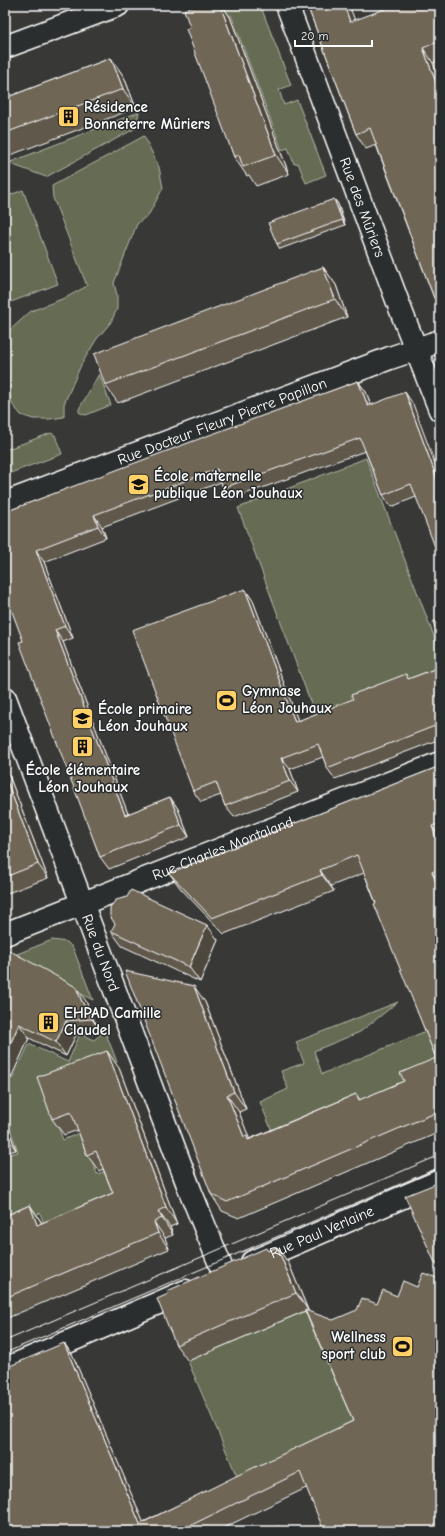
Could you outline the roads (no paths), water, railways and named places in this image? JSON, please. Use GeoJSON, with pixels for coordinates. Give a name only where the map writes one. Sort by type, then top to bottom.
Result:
{"type":"FeatureCollection","features":[{"type":"Feature","properties":{"kind":"street"},"geometry":{"type":"LineString","coordinates":[[5,47],[118,5]]}},
{"type":"Feature","properties":{"kind":"street","name":"Rue des Mûriers"},"geometry":{"type":"LineString","coordinates":[[287,5],[440,410]]}},
{"type":"Feature","properties":{"kind":"street","name":"Rue Docteur Fleury Pierre Papillon"},"geometry":{"type":"LineString","coordinates":[[5,504],[440,341]]}},
{"type":"Feature","properties":{"kind":"street","name":"Rue du Nord"},"geometry":{"type":"LineString","coordinates":[[5,698],[191,1193],[224,1274]]}},
{"type":"Feature","properties":{"kind":"street","name":"Rue Charles Montaland"},"geometry":{"type":"LineString","coordinates":[[5,934],[440,763]]}},
{"type":"Feature","properties":{"kind":"street","name":"Rue Paul Verlaine"},"geometry":{"type":"LineString","coordinates":[[5,1369],[440,1181]]}},
{"type":"Feature","properties":{"kind":"tram line"},"geometry":{"type":"LineString","coordinates":[[5,1341],[440,1155]]}},
{"type":"Feature","properties":{"kind":"tram line"},"geometry":{"type":"LineString","coordinates":[[5,1353],[440,1167]]}},
{"type":"Feature","properties":{"kind":"place","name":"Résidence Bonneterre Mûriers"},"geometry":{"type":"Point","coordinates":[69,116]}},
{"type":"Feature","properties":{"kind":"place","name":"École maternelle publique Léon Jouhaux"},"geometry":{"type":"Point","coordinates":[138,485]}},
{"type":"Feature","properties":{"kind":"place","name":"Gymnase Léon Jouhaux"},"geometry":{"type":"Point","coordinates":[226,700]}},
{"type":"Feature","properties":{"kind":"place","name":"École primaire Léon Jouhaux"},"geometry":{"type":"Point","coordinates":[83,718]}},
{"type":"Feature","properties":{"kind":"place","name":"École élémentaire Léon Jouhaux"},"geometry":{"type":"Point","coordinates":[83,747]}},
{"type":"Feature","properties":{"kind":"place","name":"EHPAD Camille Claudel"},"geometry":{"type":"Point","coordinates":[49,1022]}},
{"type":"Feature","properties":{"kind":"place","name":"Wellness sport club"},"geometry":{"type":"Point","coordinates":[402,1346]}}]}
